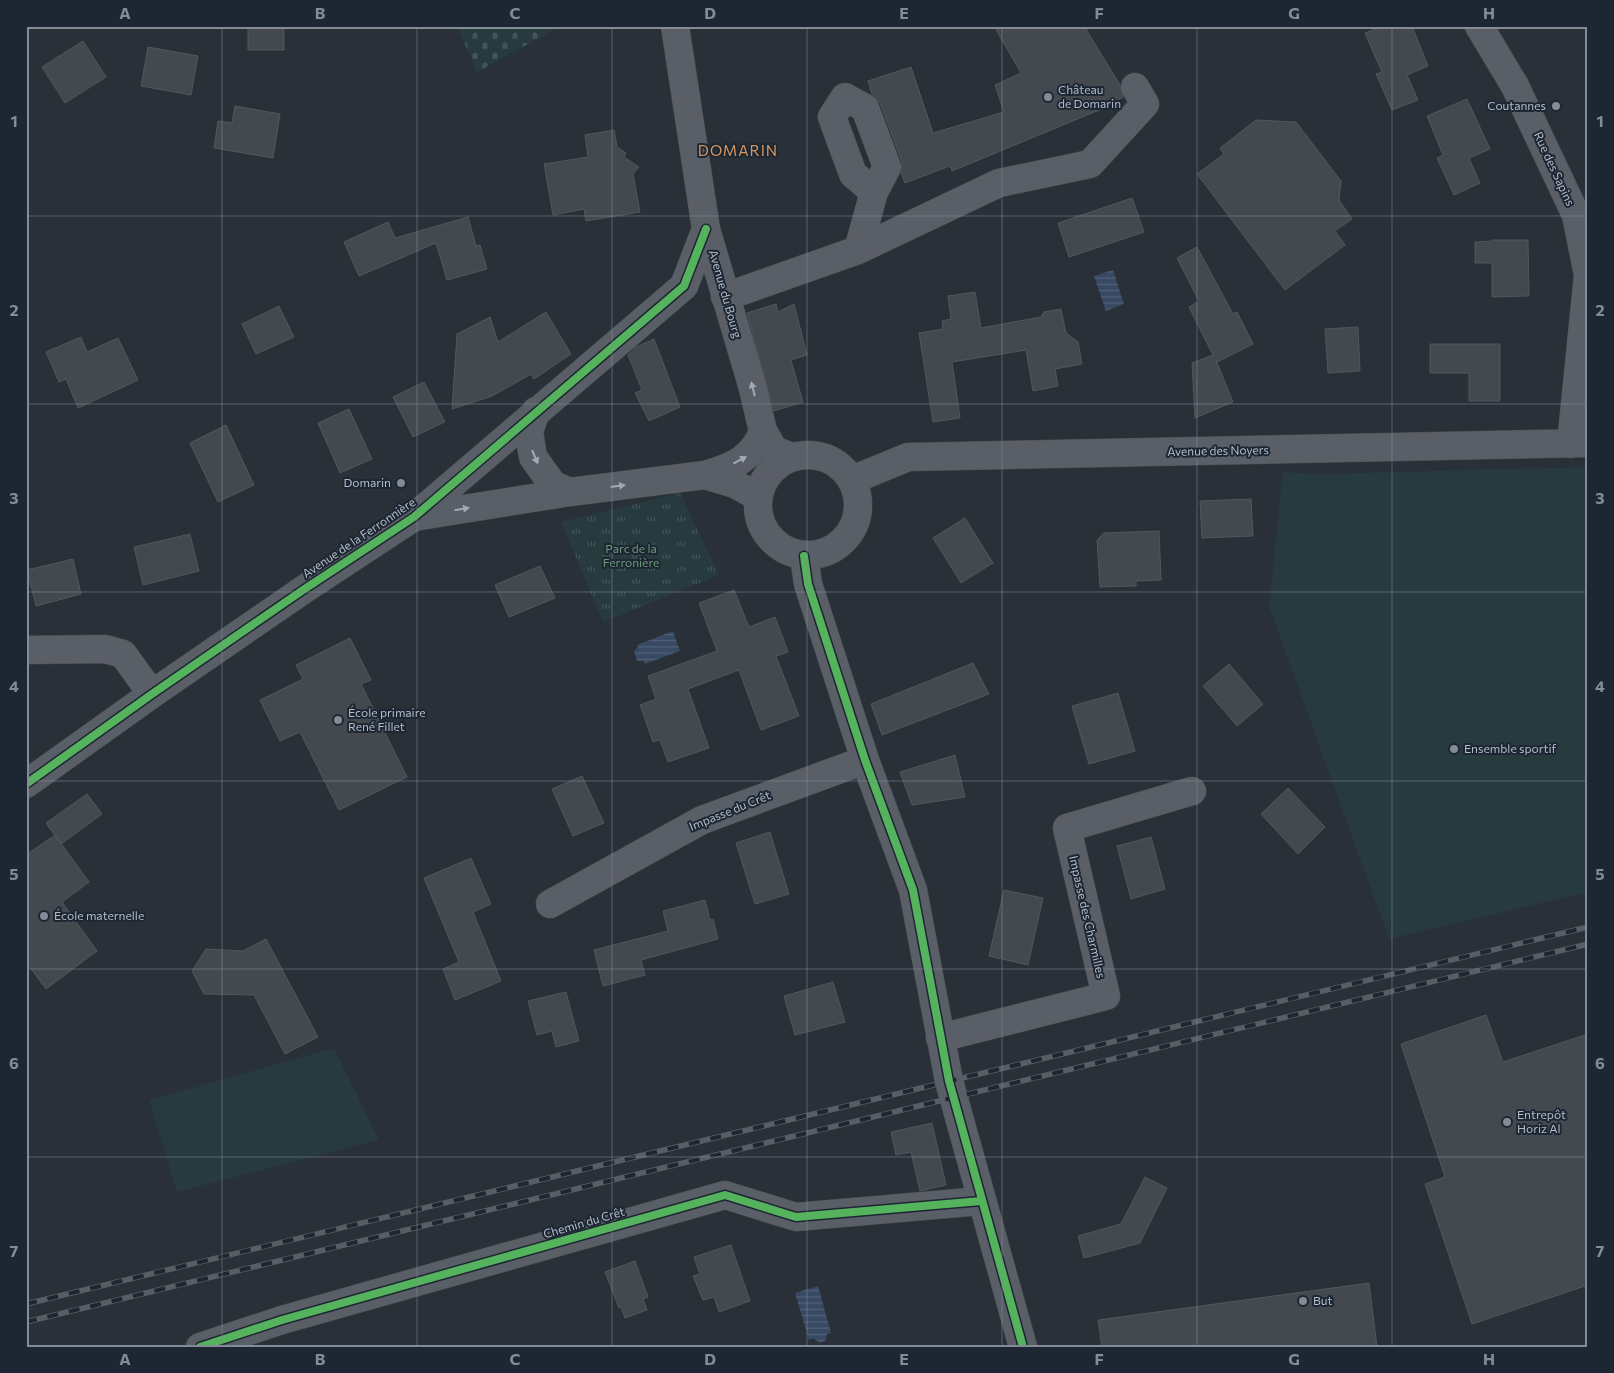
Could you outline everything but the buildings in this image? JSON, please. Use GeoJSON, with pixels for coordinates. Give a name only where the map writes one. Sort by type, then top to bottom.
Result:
{"type":"FeatureCollection","features":[{"type":"Feature","properties":{"kind":"street","name":"Avenue du Bourg"},"geometry":{"type":"LineString","coordinates":[[675,26],[706,229],[752,385],[763,431],[774,450],[792,457]]}},
{"type":"Feature","properties":{"kind":"street","name":"Rue des Sapins"},"geometry":{"type":"LineString","coordinates":[[1478,26],[1515,86],[1576,215],[1588,275],[1579,444]]}},
{"type":"Feature","properties":{"kind":"street"},"geometry":{"type":"LineString","coordinates":[[684,286],[700,291],[728,307],[858,250],[999,183],[1090,164],[1145,104],[1135,87]]}},
{"type":"Feature","properties":{"kind":"street"},"geometry":{"type":"LineString","coordinates":[[858,250],[874,192]]}},
{"type":"Feature","properties":{"kind":"street","name":"Avenue de la Ferronnière"},"geometry":{"type":"LineString","coordinates":[[26,784],[303,590],[414,517],[684,286],[706,229]]}},
{"type":"Feature","properties":{"kind":"street"},"geometry":{"type":"LineString","coordinates":[[536,411],[529,432],[533,457],[553,485],[570,492]]}},
{"type":"Feature","properties":{"kind":"street"},"geometry":{"type":"LineString","coordinates":[[706,475],[719,471],[747,457],[759,443],[763,431]]}},
{"type":"Feature","properties":{"kind":"street","name":"Avenue des Noyers"},"geometry":{"type":"LineString","coordinates":[[852,480],[908,457],[1579,444]]}},
{"type":"Feature","properties":{"kind":"street"},"geometry":{"type":"LineString","coordinates":[[815,454],[837,463],[852,480],[859,501],[856,522],[844,541],[826,552],[804,556],[784,550],[768,537],[759,518],[758,497],[769,472],[792,457],[815,454]]}},
{"type":"Feature","properties":{"kind":"street","name":"Avenue de la Ferronnière"},"geometry":{"type":"LineString","coordinates":[[414,517],[570,492],[706,475],[735,484],[758,497]]}},
{"type":"Feature","properties":{"kind":"street"},"geometry":{"type":"LineString","coordinates":[[804,556],[808,584],[865,760],[913,890],[948,1081],[1023,1347]]}},
{"type":"Feature","properties":{"kind":"street"},"geometry":{"type":"LineString","coordinates":[[26,650],[105,649],[123,654],[152,694]]}},
{"type":"Feature","properties":{"kind":"street","name":"Impasse du Crêt"},"geometry":{"type":"LineString","coordinates":[[550,904],[702,820],[865,760]]}},
{"type":"Feature","properties":{"kind":"street","name":"Impasse des Charmilles"},"geometry":{"type":"LineString","coordinates":[[940,1038],[1106,996],[1067,828],[1192,791]]}},
{"type":"Feature","properties":{"kind":"street","name":"Chemin du Crêt"},"geometry":{"type":"LineString","coordinates":[[200,1347],[282,1320],[725,1195],[796,1217],[981,1202]]}},
{"type":"Feature","properties":{"kind":"green space"},"geometry":{"type":"Polygon","coordinates":[[[457,26],[561,26],[477,72],[457,26]]]}},
{"type":"Feature","properties":{"kind":"green space","name":"Ensemble sportif"},"geometry":{"type":"Polygon","coordinates":[[[1588,467],[1588,892],[1389,939],[1269,606],[1283,472],[1319,474],[1588,467]]]}},
{"type":"Feature","properties":{"kind":"green space","name":"Parc de la Ferronière"},"geometry":{"type":"Polygon","coordinates":[[[680,493],[719,575],[603,622],[561,522],[680,493]]]}},
{"type":"Feature","properties":{"kind":"green space"},"geometry":{"type":"Polygon","coordinates":[[[334,1048],[379,1140],[177,1192],[149,1100],[334,1048]]]}},
{"type":"Feature","properties":{"kind":"water"},"geometry":{"type":"Polygon","coordinates":[[[1113,270],[1124,304],[1106,311],[1094,276],[1113,270]]]}},
{"type":"Feature","properties":{"kind":"water"},"geometry":{"type":"Polygon","coordinates":[[[673,631],[680,651],[645,664],[643,661],[637,661],[634,651],[638,647],[637,645],[673,631]]]}},
{"type":"Feature","properties":{"kind":"water"},"geometry":{"type":"Polygon","coordinates":[[[818,1286],[831,1333],[827,1334],[826,1340],[820,1343],[813,1338],[809,1340],[795,1293],[818,1286]]]}},
{"type":"Feature","properties":{"kind":"railway"},"geometry":{"type":"LineString","coordinates":[[26,1304],[1588,927]]}},
{"type":"Feature","properties":{"kind":"railway"},"geometry":{"type":"LineString","coordinates":[[26,1322],[1588,944]]}},
{"type":"Feature","properties":{"kind":"cycle path"},"geometry":{"type":"LineString","coordinates":[[26,784],[303,590],[414,517],[684,286],[706,229]]}},
{"type":"Feature","properties":{"kind":"cycle path"},"geometry":{"type":"LineString","coordinates":[[804,556],[808,584],[865,760],[913,890],[949,1081],[1023,1347]]}},
{"type":"Feature","properties":{"kind":"cycle path"},"geometry":{"type":"LineString","coordinates":[[200,1347],[282,1320],[725,1195],[796,1217],[981,1201]]}},
{"type":"Feature","properties":{"kind":"place","name":"Château de Domarin"},"geometry":{"type":"Point","coordinates":[1048,97]}},
{"type":"Feature","properties":{"kind":"place","name":"Coutannes"},"geometry":{"type":"Point","coordinates":[1556,106]}},
{"type":"Feature","properties":{"kind":"place","name":"Domarin"},"geometry":{"type":"Point","coordinates":[401,483]}},
{"type":"Feature","properties":{"kind":"place","name":"École primaire René Fillet"},"geometry":{"type":"Point","coordinates":[338,720]}},
{"type":"Feature","properties":{"kind":"place","name":"Ensemble sportif"},"geometry":{"type":"Point","coordinates":[1454,749]}},
{"type":"Feature","properties":{"kind":"place","name":"École maternelle"},"geometry":{"type":"Point","coordinates":[44,916]}},
{"type":"Feature","properties":{"kind":"place","name":"Entrepôt Horiz Al"},"geometry":{"type":"Point","coordinates":[1507,1122]}},
{"type":"Feature","properties":{"kind":"place","name":"But"},"geometry":{"type":"Point","coordinates":[1303,1301]}},
{"type":"Feature","properties":{"kind":"district","name":"DOMARIN"},"geometry":{"type":"Point","coordinates":[738,151]}}]}
